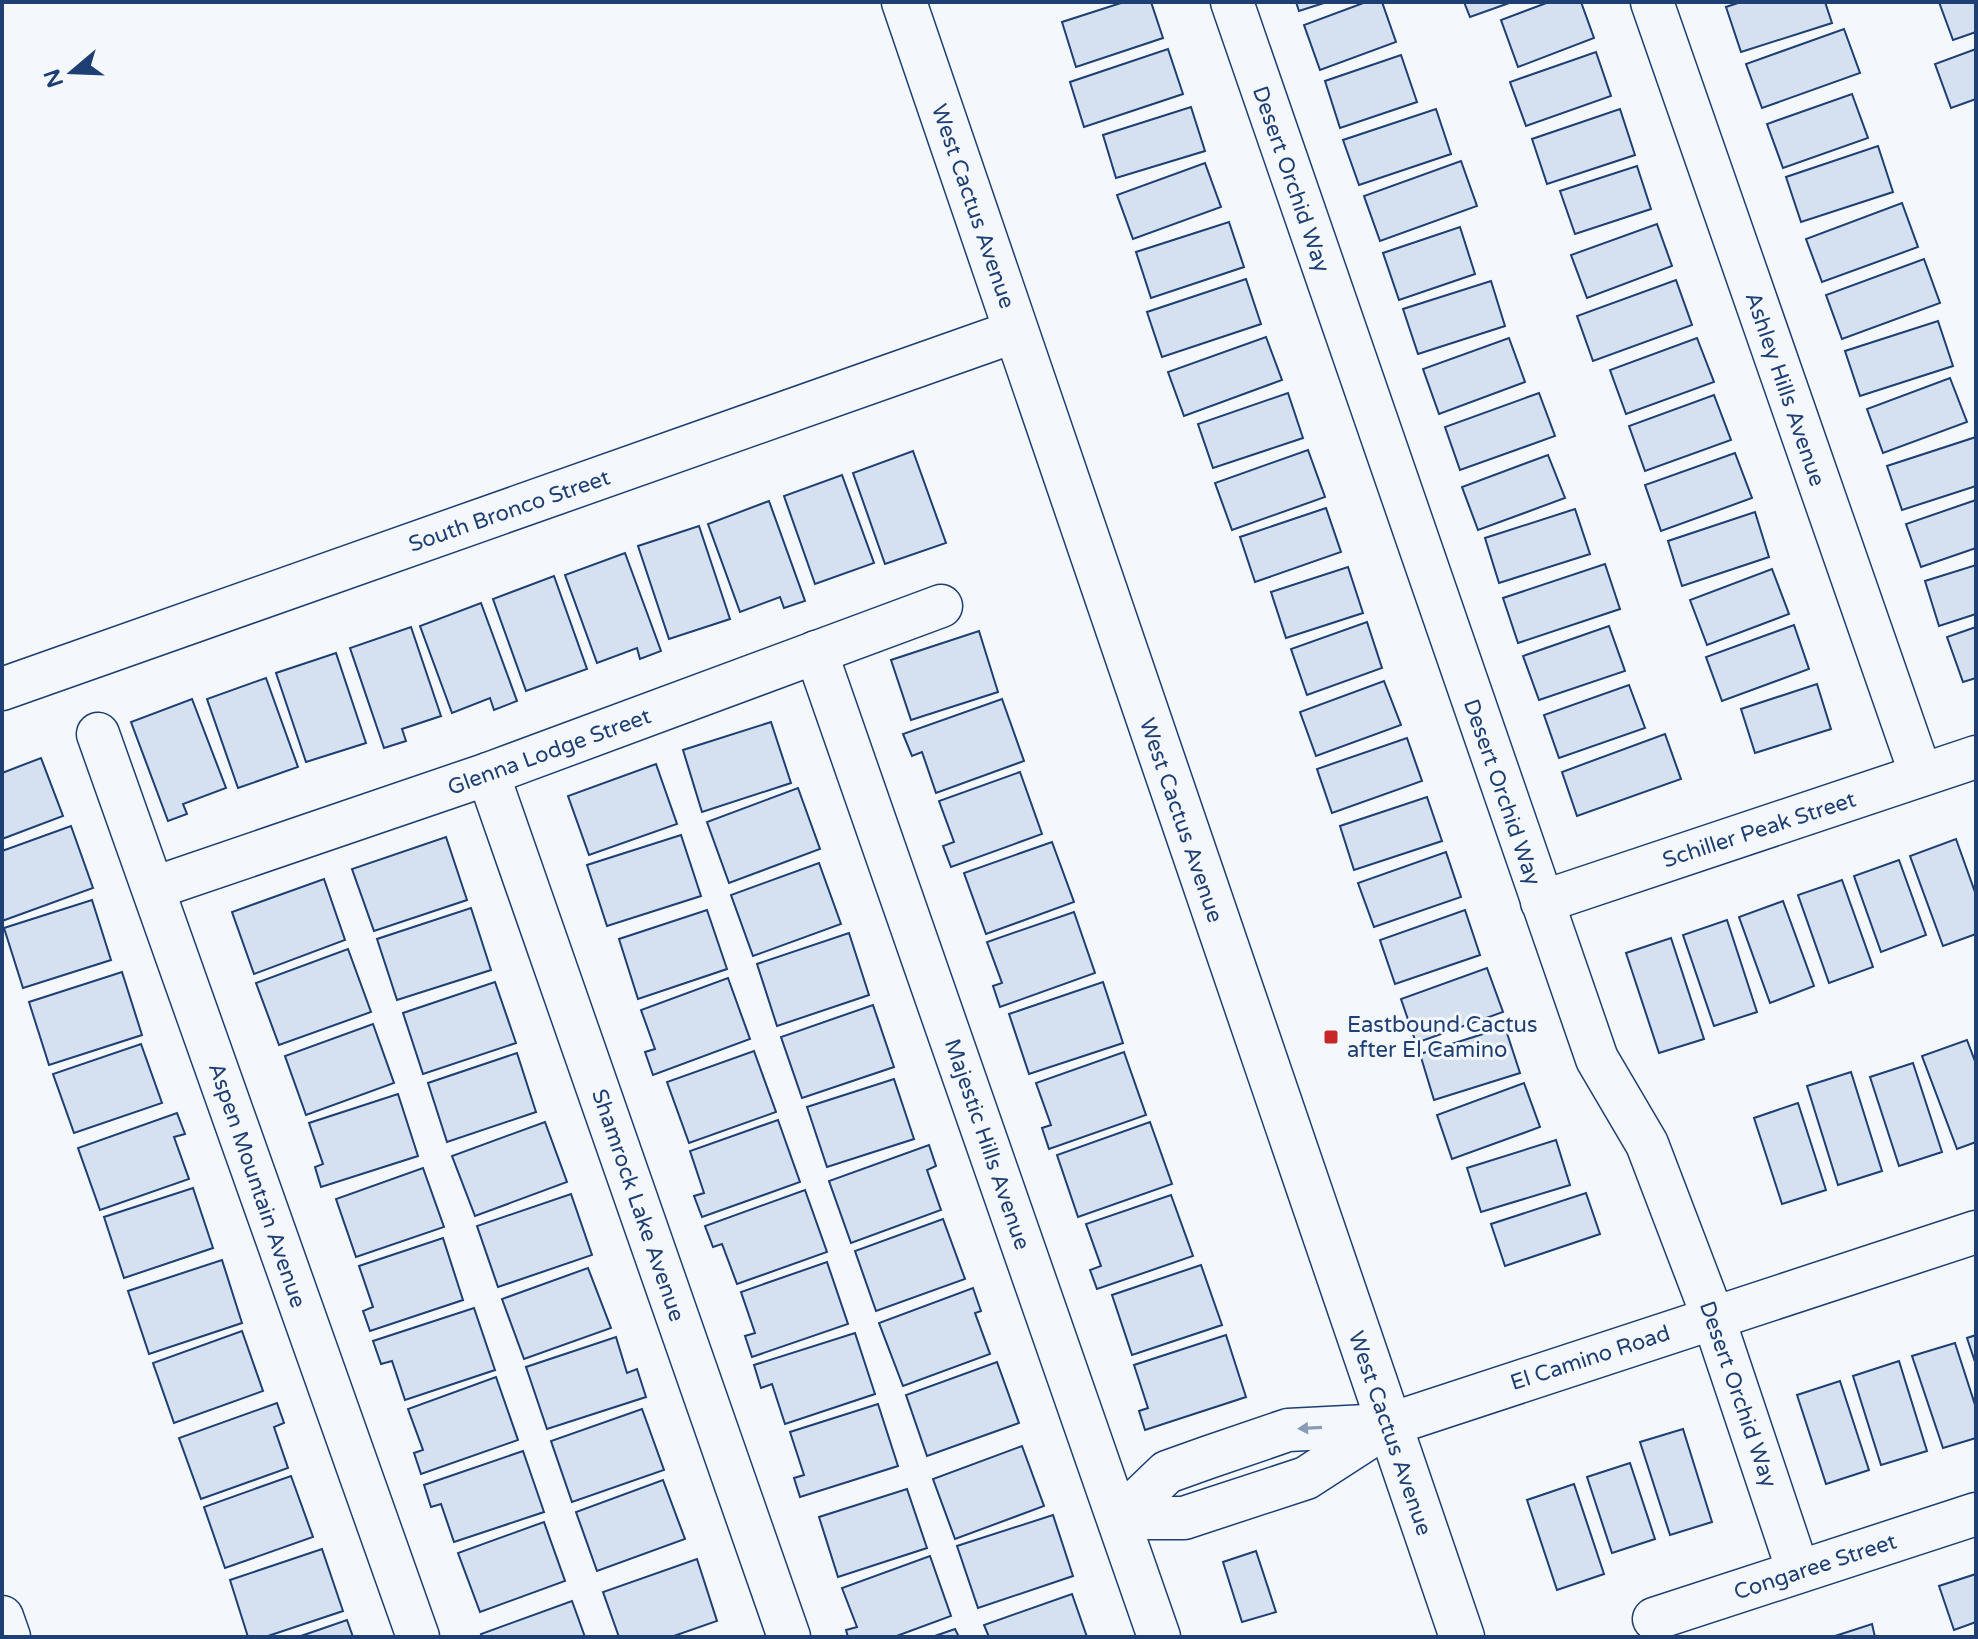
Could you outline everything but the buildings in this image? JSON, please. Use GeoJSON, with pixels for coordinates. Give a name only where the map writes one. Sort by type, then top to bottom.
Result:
{"type":"FeatureCollection","features":[{"type":"Feature","properties":{"kind":"main road","name":"West Cactus Avenue"},"geometry":{"type":"LineString","coordinates":[[904,2],[1462,1637]]}},
{"type":"Feature","properties":{"kind":"street","name":"Desert Orchid Way"},"geometry":{"type":"LineString","coordinates":[[1232,2],[1597,1059],[1647,1144],[1713,1317],[1798,1571]]}},
{"type":"Feature","properties":{"kind":"street","name":"Ashley Hills Avenue"},"geometry":{"type":"LineString","coordinates":[[1652,2],[1921,775]]}},
{"type":"Feature","properties":{"kind":"street","name":"South Bronco Street"},"geometry":{"type":"LineString","coordinates":[[2,689],[1016,331]]}},
{"type":"Feature","properties":{"kind":"street","name":"Glenna Lodge Street"},"geometry":{"type":"LineString","coordinates":[[154,888],[488,774],[941,606]]}},
{"type":"Feature","properties":{"kind":"street","name":"Majestic Hills Avenue"},"geometry":{"type":"LineString","coordinates":[[816,652],[1159,1637]]}},
{"type":"Feature","properties":{"kind":"street","name":"Aspen Mountain Avenue"},"geometry":{"type":"LineString","coordinates":[[98,734],[418,1637]]}},
{"type":"Feature","properties":{"kind":"street","name":"Schiller Peak Street"},"geometry":{"type":"LineString","coordinates":[[1542,902],[1976,757]]}},
{"type":"Feature","properties":{"kind":"street","name":"Shamrock Lake Avenue"},"geometry":{"type":"LineString","coordinates":[[488,774],[789,1637]]}},
{"type":"Feature","properties":{"kind":"street","name":"El Camino Road"},"geometry":{"type":"LineString","coordinates":[[1119,1518],[1184,1518],[1306,1478],[1388,1425],[1976,1232]]}},
{"type":"Feature","properties":{"kind":"street","name":"Congaree Street"},"geometry":{"type":"LineString","coordinates":[[1654,1619],[1976,1514]]}},
{"type":"Feature","properties":{"kind":"street"},"geometry":{"type":"LineString","coordinates":[[2,1617],[9,1637]]}},
{"type":"Feature","properties":{"kind":"place","name":"Eastbound Cactus after El Camino"},"geometry":{"type":"Point","coordinates":[1331,1037]}}]}
